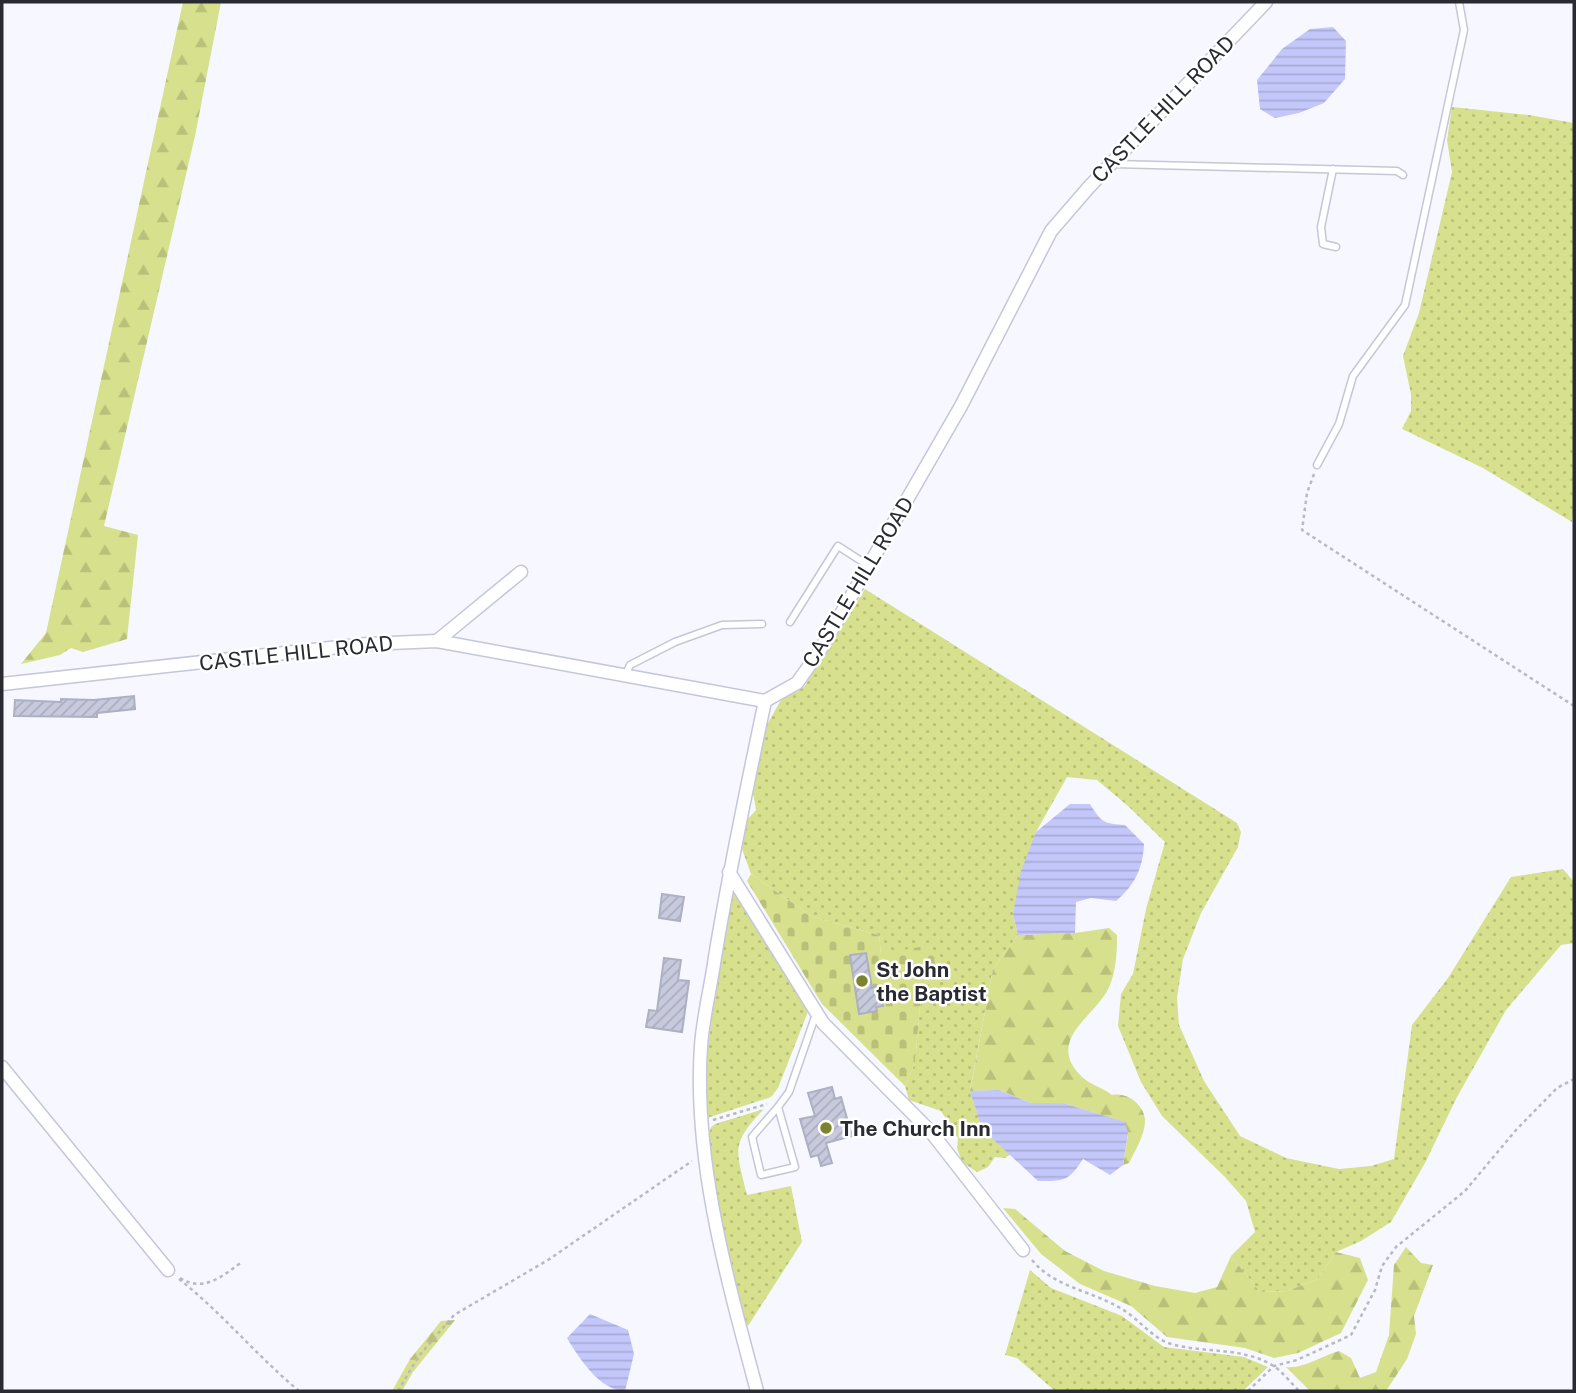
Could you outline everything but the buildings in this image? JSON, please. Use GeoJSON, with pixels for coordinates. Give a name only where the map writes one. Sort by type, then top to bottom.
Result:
{"type":"FeatureCollection","features":[{"type":"Feature","properties":{"kind":"street","name":"CASTLE HILL ROAD"},"geometry":{"type":"LineString","coordinates":[[2,684],[367,644],[437,641],[765,701],[797,683],[819,652],[961,406],[1051,231],[1089,187],[1266,2]]}},
{"type":"Feature","properties":{"kind":"street"},"geometry":{"type":"LineString","coordinates":[[437,641],[521,572]]}},
{"type":"Feature","properties":{"kind":"street"},"geometry":{"type":"LineString","coordinates":[[757,1391],[723,1258],[712,1201],[702,1124],[701,1046],[729,872],[765,701]]}},
{"type":"Feature","properties":{"kind":"street"},"geometry":{"type":"LineString","coordinates":[[729,872],[823,1023],[931,1132],[1023,1250]]}},
{"type":"Feature","properties":{"kind":"street"},"geometry":{"type":"LineString","coordinates":[[2,1067],[168,1270]]}},
{"type":"Feature","properties":{"kind":"lane"},"geometry":{"type":"LineString","coordinates":[[1317,465],[1339,424],[1353,376],[1405,305],[1464,30],[1459,2]]}},
{"type":"Feature","properties":{"kind":"lane"},"geometry":{"type":"LineString","coordinates":[[1112,164],[1397,171],[1402,175]]}},
{"type":"Feature","properties":{"kind":"lane"},"geometry":{"type":"LineString","coordinates":[[1333,169],[1321,227],[1323,244],[1336,247]]}},
{"type":"Feature","properties":{"kind":"lane"},"geometry":{"type":"LineString","coordinates":[[790,622],[838,546],[869,566]]}},
{"type":"Feature","properties":{"kind":"lane"},"geometry":{"type":"LineString","coordinates":[[625,676],[630,664],[675,642],[722,625],[762,624]]}},
{"type":"Feature","properties":{"kind":"lane"},"geometry":{"type":"LineString","coordinates":[[778,1107],[795,1167],[761,1175],[752,1137],[789,1092],[817,1012]]}},
{"type":"Feature","properties":{"kind":"path"},"geometry":{"type":"LineString","coordinates":[[1317,465],[1307,493],[1302,530],[1574,706]]}},
{"type":"Feature","properties":{"kind":"path"},"geometry":{"type":"LineString","coordinates":[[1248,1391],[1274,1366],[1297,1360],[1351,1335],[1374,1290],[1382,1266],[1396,1247],[1465,1191],[1557,1088],[1574,1079]]}},
{"type":"Feature","properties":{"kind":"path"},"geometry":{"type":"LineString","coordinates":[[702,1124],[784,1099]]}},
{"type":"Feature","properties":{"kind":"path"},"geometry":{"type":"LineString","coordinates":[[398,1391],[418,1357],[454,1315],[548,1260],[706,1152]]}},
{"type":"Feature","properties":{"kind":"path"},"geometry":{"type":"LineString","coordinates":[[1023,1250],[1049,1277],[1125,1311],[1165,1342],[1245,1354],[1274,1366],[1299,1391]]}},
{"type":"Feature","properties":{"kind":"path"},"geometry":{"type":"LineString","coordinates":[[168,1270],[188,1283],[211,1284],[242,1262]]}},
{"type":"Feature","properties":{"kind":"path"},"geometry":{"type":"LineString","coordinates":[[168,1270],[211,1304],[299,1391]]}},
{"type":"Feature","properties":{"kind":"green space"},"geometry":{"type":"Polygon","coordinates":[[[183,2],[221,2],[195,136],[104,526],[138,535],[127,639],[83,652],[71,648],[60,655],[21,664],[46,633],[183,2]]]}},
{"type":"Feature","properties":{"kind":"green space"},"geometry":{"type":"Polygon","coordinates":[[[1452,107],[1574,123],[1572,522],[1483,468],[1402,429],[1411,411],[1411,394],[1403,356],[1419,313],[1452,172],[1447,140],[1452,107]]]}},
{"type":"Feature","properties":{"kind":"green space"},"geometry":{"type":"Polygon","coordinates":[[[865,589],[1237,823],[1241,832],[1238,847],[1201,913],[1183,959],[1177,998],[1179,1025],[1204,1081],[1240,1136],[1286,1158],[1339,1169],[1371,1166],[1394,1159],[1412,1025],[1448,978],[1511,877],[1563,869],[1574,882],[1574,943],[1561,945],[1506,1010],[1391,1222],[1361,1241],[1336,1252],[1318,1279],[1287,1291],[1260,1292],[1231,1256],[1255,1232],[1246,1201],[1162,1116],[1141,1082],[1118,1026],[1121,994],[1133,974],[1146,909],[1165,842],[1097,780],[1067,777],[1036,832],[1013,914],[1018,935],[993,969],[970,1090],[982,1129],[1011,1154],[1005,1158],[995,1157],[988,1167],[977,1172],[962,1162],[957,1148],[958,1138],[941,1111],[909,1100],[905,1086],[915,1063],[920,1006],[939,963],[881,954],[879,935],[813,917],[751,874],[741,838],[746,821],[756,810],[753,792],[764,730],[781,700],[804,687],[865,589]]]}},
{"type":"Feature","properties":{"kind":"green space"},"geometry":{"type":"Polygon","coordinates":[[[751,874],[813,917],[879,935],[881,954],[931,945],[939,963],[920,1006],[915,1063],[905,1086],[822,1004],[747,881],[751,874]]]}},
{"type":"Feature","properties":{"kind":"green space"},"geometry":{"type":"Polygon","coordinates":[[[736,891],[809,1009],[778,1088],[771,1097],[707,1118],[707,1057],[715,987],[730,898],[736,891]]]}},
{"type":"Feature","properties":{"kind":"green space"},"geometry":{"type":"Polygon","coordinates":[[[1109,928],[1117,935],[1112,979],[1099,1003],[1075,1031],[1068,1052],[1071,1063],[1083,1078],[1112,1095],[1128,1097],[1144,1113],[1142,1136],[1129,1163],[1123,1165],[1128,1134],[1124,1122],[1063,1103],[1031,1103],[999,1090],[970,1091],[993,969],[1018,935],[1075,933],[1109,928]]]}},
{"type":"Feature","properties":{"kind":"green space"},"geometry":{"type":"Polygon","coordinates":[[[764,1109],[745,1131],[739,1148],[740,1168],[747,1195],[791,1186],[802,1242],[748,1326],[744,1320],[718,1213],[709,1135],[715,1124],[764,1109]]]}},
{"type":"Feature","properties":{"kind":"green space"},"geometry":{"type":"Polygon","coordinates":[[[1003,1208],[1015,1209],[1065,1251],[1104,1271],[1155,1286],[1195,1293],[1217,1287],[1231,1256],[1260,1292],[1287,1291],[1318,1279],[1336,1252],[1360,1258],[1368,1280],[1341,1333],[1298,1353],[1274,1358],[1245,1348],[1167,1337],[1131,1306],[1080,1284],[1041,1254],[1003,1208]]]}},
{"type":"Feature","properties":{"kind":"green space"},"geometry":{"type":"Polygon","coordinates":[[[1406,1247],[1421,1263],[1433,1265],[1414,1316],[1416,1334],[1407,1359],[1386,1391],[1310,1391],[1286,1367],[1306,1364],[1339,1351],[1351,1358],[1360,1378],[1376,1372],[1389,1335],[1394,1265],[1406,1247]]]}},
{"type":"Feature","properties":{"kind":"green space"},"geometry":{"type":"Polygon","coordinates":[[[1030,1270],[1051,1288],[1122,1316],[1164,1347],[1244,1357],[1268,1367],[1243,1391],[1055,1391],[1017,1358],[1005,1355],[1030,1270]]]}},
{"type":"Feature","properties":{"kind":"green space"},"geometry":{"type":"Polygon","coordinates":[[[455,1320],[413,1372],[402,1391],[392,1391],[410,1359],[441,1321],[455,1320]]]}},
{"type":"Feature","properties":{"kind":"water"},"geometry":{"type":"Polygon","coordinates":[[[1333,27],[1346,41],[1345,79],[1324,103],[1299,113],[1275,118],[1260,109],[1257,80],[1282,49],[1310,29],[1333,27]]]}},
{"type":"Feature","properties":{"kind":"water"},"geometry":{"type":"Polygon","coordinates":[[[1070,804],[1090,804],[1104,821],[1125,825],[1144,844],[1140,868],[1128,889],[1116,901],[1091,898],[1076,902],[1075,933],[1018,935],[1013,914],[1021,871],[1036,832],[1070,804]]]}},
{"type":"Feature","properties":{"kind":"water"},"geometry":{"type":"Polygon","coordinates":[[[999,1090],[1031,1103],[1063,1103],[1125,1122],[1128,1133],[1123,1165],[1110,1175],[1083,1159],[1065,1179],[1038,1181],[982,1129],[970,1091],[999,1090]]]}},
{"type":"Feature","properties":{"kind":"water"},"geometry":{"type":"Polygon","coordinates":[[[590,1314],[628,1330],[634,1354],[625,1391],[616,1390],[599,1380],[584,1364],[567,1338],[590,1314]]]}},
{"type":"Feature","properties":{"kind":"place","name":"St John the Baptist"},"geometry":{"type":"Point","coordinates":[862,981]}},
{"type":"Feature","properties":{"kind":"place","name":"The Church Inn"},"geometry":{"type":"Point","coordinates":[826,1128]}}]}
